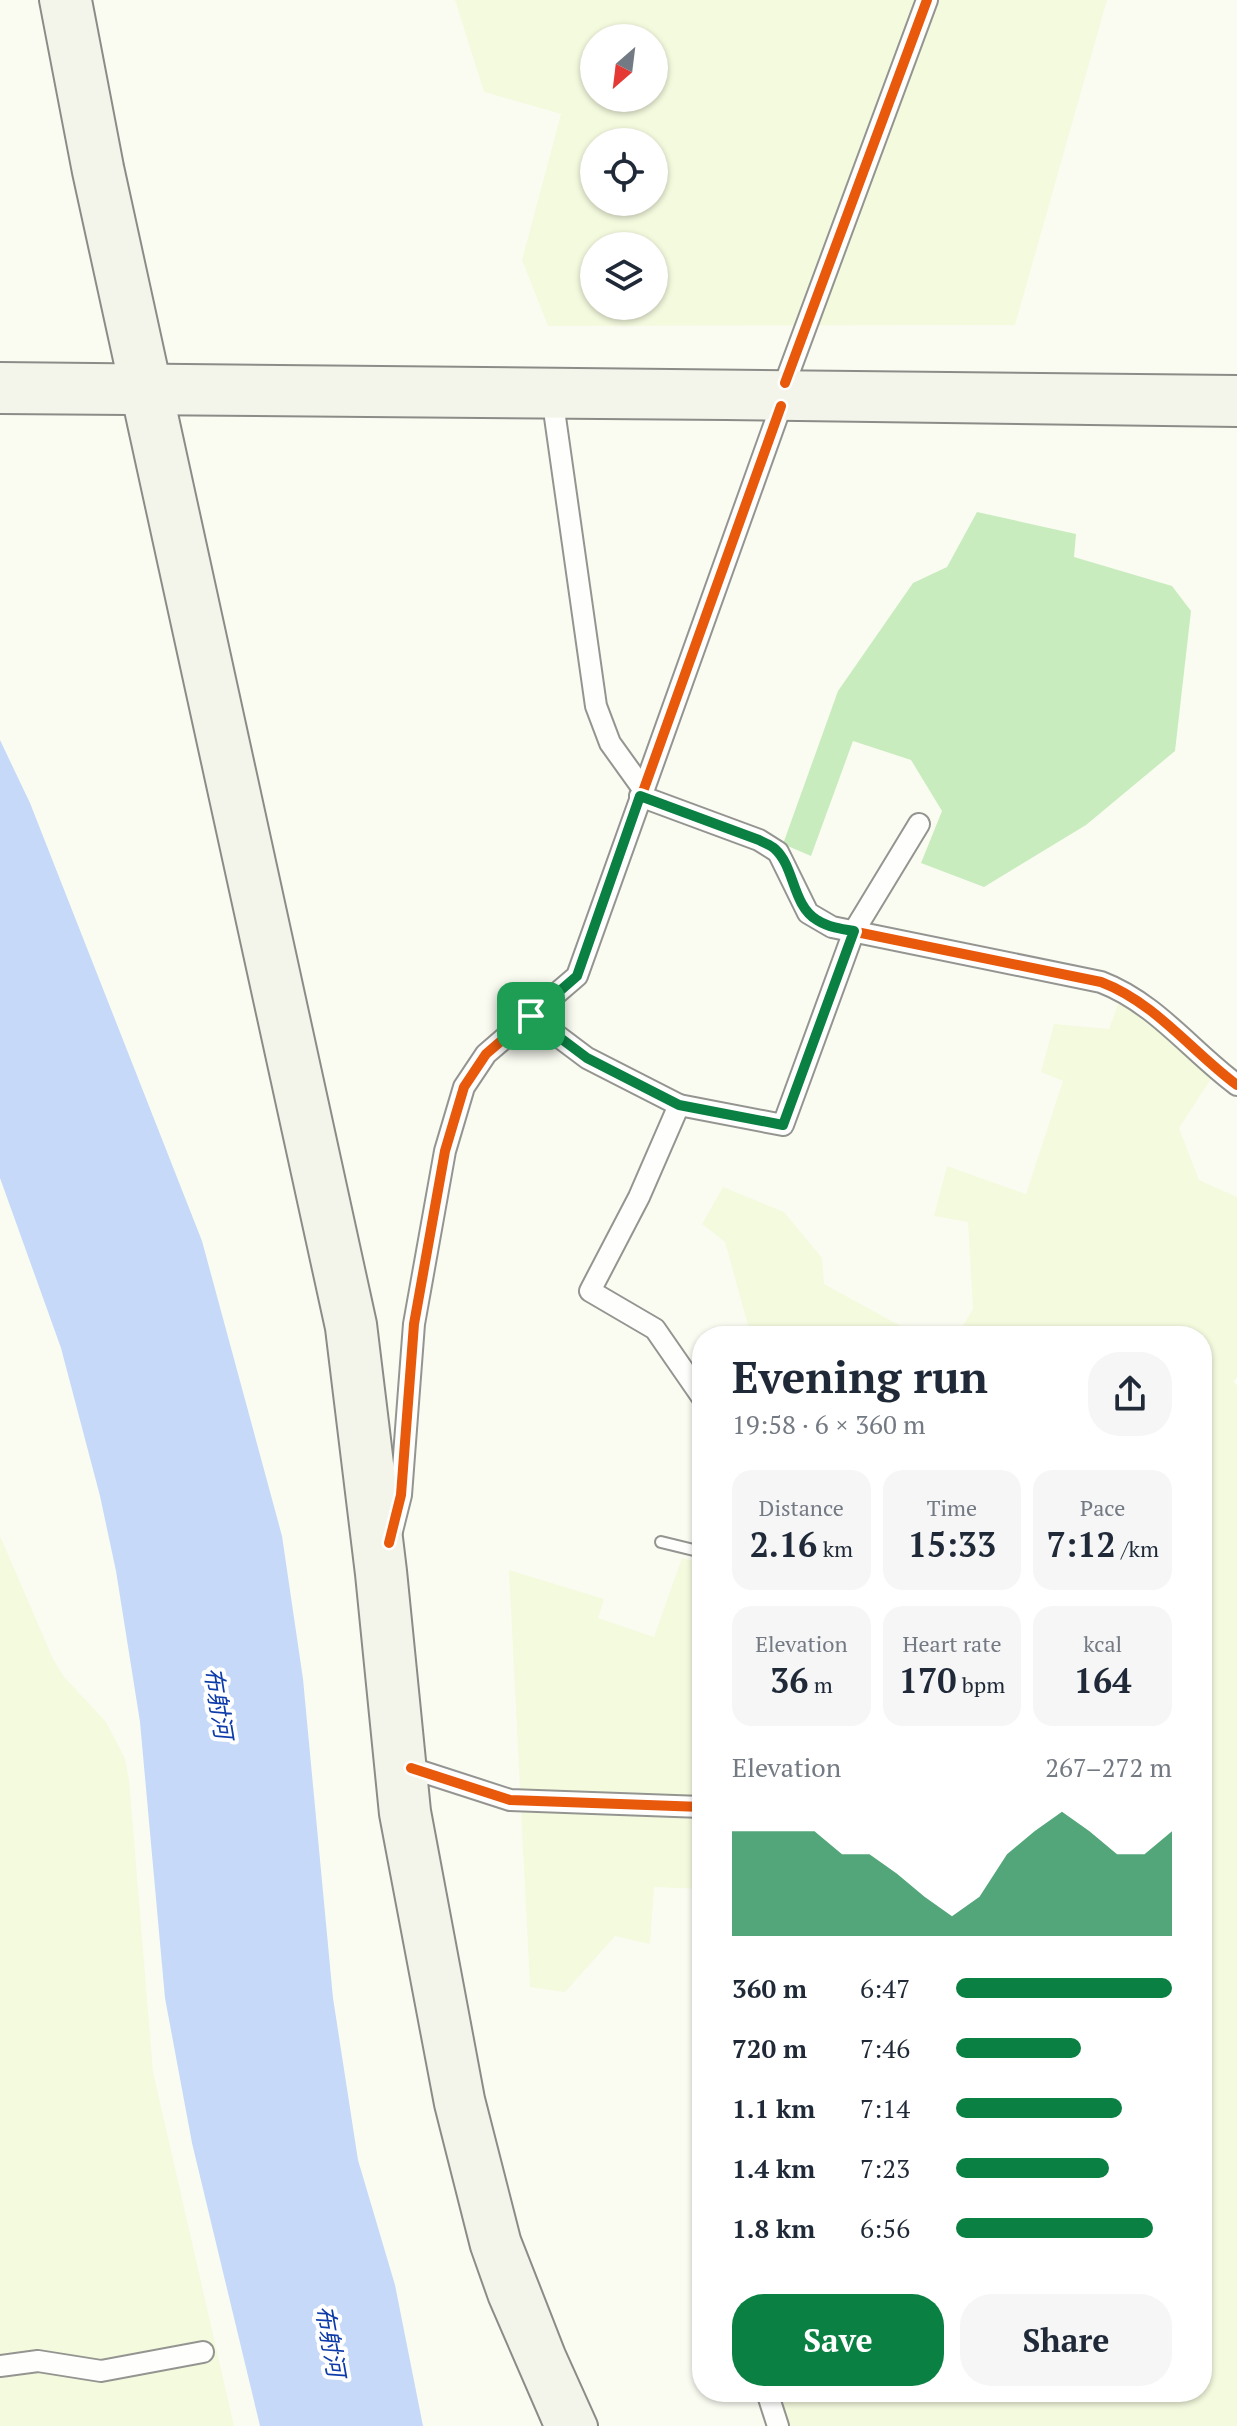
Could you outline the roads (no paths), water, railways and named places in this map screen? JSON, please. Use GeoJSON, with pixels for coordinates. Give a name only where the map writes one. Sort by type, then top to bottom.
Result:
{"type":"FeatureCollection","features":[{"type":"Feature","properties":{"kind":"main road"},"geometry":{"type":"LineString","coordinates":[[54,0],[87,172],[146,389],[362,1324],[389,1543],[411,1768],[449,1994],[494,2197],[524,2289],[583,2426]]}},
{"type":"Feature","properties":{"kind":"main road"},"geometry":{"type":"LineString","coordinates":[[77,0],[146,389],[340,1328],[370,1574],[394,1814],[445,2088],[485,2246],[503,2297],[559,2426]]}},
{"type":"Feature","properties":{"kind":"main road"},"geometry":{"type":"LineString","coordinates":[[0,377],[146,389],[553,403],[783,394],[1237,412]]}},
{"type":"Feature","properties":{"kind":"main road"},"geometry":{"type":"LineString","coordinates":[[0,399],[146,389],[783,394],[1237,390]]}},
{"type":"Feature","properties":{"kind":"street"},"geometry":{"type":"LineString","coordinates":[[389,1543],[401,1495],[414,1324],[445,1151],[470,1076],[486,1054],[577,976],[783,394],[927,0]]}},
{"type":"Feature","properties":{"kind":"street"},"geometry":{"type":"LineString","coordinates":[[553,403],[596,706],[610,743],[642,793],[774,848],[808,913],[817,920],[832,927],[1101,982],[1117,988],[1159,1017],[1237,1085]]}},
{"type":"Feature","properties":{"kind":"street"},"geometry":{"type":"LineString","coordinates":[[531,1016],[587,1058],[679,1105],[783,1125],[854,931],[919,824]]}},
{"type":"Feature","properties":{"kind":"street"},"geometry":{"type":"LineString","coordinates":[[679,1105],[639,1197],[590,1291],[655,1329],[692,1383]]}},
{"type":"Feature","properties":{"kind":"street"},"geometry":{"type":"LineString","coordinates":[[411,1768],[510,1800],[692,1807]]}},
{"type":"Feature","properties":{"kind":"street"},"geometry":{"type":"LineString","coordinates":[[0,2366],[38,2361],[101,2371],[203,2352]]}},
{"type":"Feature","properties":{"kind":"street"},"geometry":{"type":"LineString","coordinates":[[770,2402],[778,2426]]}},
{"type":"Feature","properties":{"kind":"lane"},"geometry":{"type":"LineString","coordinates":[[661,1542],[692,1550]]}},
{"type":"Feature","properties":{"kind":"water","name":"布射河"},"geometry":{"type":"Polygon","coordinates":[[[0,740],[30,803],[202,1241],[282,1536],[303,1679],[333,1998],[358,2160],[395,2285],[423,2426],[260,2426],[192,2143],[165,1998],[140,1722],[116,1571],[100,1496],[61,1348],[0,1178],[0,740]]]}}]}
